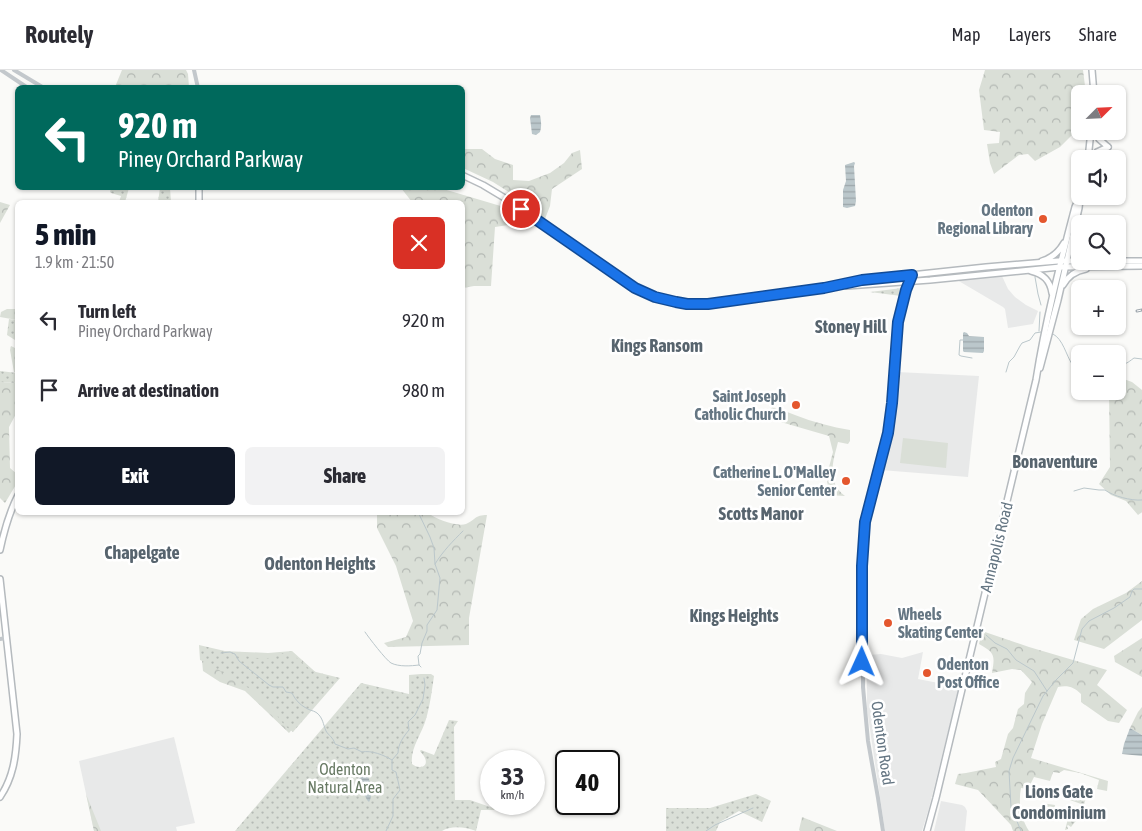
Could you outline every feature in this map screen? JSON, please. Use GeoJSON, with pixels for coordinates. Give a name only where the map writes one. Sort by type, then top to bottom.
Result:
{"type":"FeatureCollection","features":[{"type":"Feature","properties":{"kind":"main road"},"geometry":{"type":"LineString","coordinates":[[1092,70],[1093,85]]}},
{"type":"Feature","properties":{"kind":"main road"},"geometry":{"type":"LineString","coordinates":[[1100,140],[1108,146],[1101,150]]}},
{"type":"Feature","properties":{"kind":"main road"},"geometry":{"type":"LineString","coordinates":[[465,176],[484,185],[508,200],[635,288],[665,300],[687,304],[708,304],[834,286],[862,280],[1034,263],[1071,264]]}},
{"type":"Feature","properties":{"kind":"main road","name":"Annapolis Road"},"geometry":{"type":"LineString","coordinates":[[1064,264],[1068,233],[1075,205]]}},
{"type":"Feature","properties":{"kind":"main road"},"geometry":{"type":"LineString","coordinates":[[1034,263],[1055,255],[1068,233]]}},
{"type":"Feature","properties":{"kind":"main road","name":"Annapolis Road"},"geometry":{"type":"LineString","coordinates":[[927,831],[1071,239]]}},
{"type":"Feature","properties":{"kind":"main road"},"geometry":{"type":"LineString","coordinates":[[1126,261],[1142,261]]}},
{"type":"Feature","properties":{"kind":"main road"},"geometry":{"type":"LineString","coordinates":[[834,286],[862,286],[1071,263]]}},
{"type":"Feature","properties":{"kind":"main road"},"geometry":{"type":"LineString","coordinates":[[1126,266],[1142,266]]}},
{"type":"Feature","properties":{"kind":"main road"},"geometry":{"type":"LineString","coordinates":[[1025,269],[1040,273],[1046,278],[1055,299]]}},
{"type":"Feature","properties":{"kind":"main road"},"geometry":{"type":"LineString","coordinates":[[1055,299],[1064,283],[1080,270]]}},
{"type":"Feature","properties":{"kind":"main road"},"geometry":{"type":"LineString","coordinates":[[0,550],[5,527],[15,502]]}},
{"type":"Feature","properties":{"kind":"main road"},"geometry":{"type":"LineString","coordinates":[[0,579],[6,638],[4,645],[17,734],[16,754],[11,774],[0,797]]}},
{"type":"Feature","properties":{"kind":"street"},"geometry":{"type":"LineString","coordinates":[[1,70],[24,85]]}},
{"type":"Feature","properties":{"kind":"street"},"geometry":{"type":"LineString","coordinates":[[14,70],[39,85]]}},
{"type":"Feature","properties":{"kind":"street"},"geometry":{"type":"LineString","coordinates":[[194,70],[197,85]]}},
{"type":"Feature","properties":{"kind":"street","name":"Odenton Road"},"geometry":{"type":"LineString","coordinates":[[883,831],[868,741],[862,687],[863,544],[868,511],[888,433],[898,322],[901,306],[912,275]]}},
{"type":"Feature","properties":{"kind":"street"},"geometry":{"type":"LineString","coordinates":[[0,639],[6,638]]}},
{"type":"Feature","properties":{"kind":"shaded area"},"geometry":{"type":"Polygon","coordinates":[[[531,115],[540,115],[541,130],[536,135],[532,134],[531,115]]]}},
{"type":"Feature","properties":{"kind":"shaded area"},"geometry":{"type":"Polygon","coordinates":[[[854,162],[856,201],[855,206],[847,208],[843,207],[843,190],[846,181],[845,165],[854,162]]]}},
{"type":"Feature","properties":{"kind":"shaded area"},"geometry":{"type":"Polygon","coordinates":[[[1000,275],[1015,297],[1038,311],[1033,324],[1008,328],[1003,307],[957,280],[1000,275]]]}},
{"type":"Feature","properties":{"kind":"shaded area"},"geometry":{"type":"Polygon","coordinates":[[[964,332],[969,336],[984,337],[983,353],[963,351],[964,332]]]}},
{"type":"Feature","properties":{"kind":"shaded area"},"geometry":{"type":"Polygon","coordinates":[[[897,372],[979,376],[968,477],[881,470],[893,426],[897,372]]]}},
{"type":"Feature","properties":{"kind":"shaded area"},"geometry":{"type":"Polygon","coordinates":[[[923,652],[918,679],[959,687],[922,831],[885,831],[867,709],[869,655],[881,654],[902,658],[923,652]]]}},
{"type":"Feature","properties":{"kind":"shaded area"},"geometry":{"type":"Polygon","coordinates":[[[1130,728],[1142,735],[1142,756],[1122,754],[1130,728]]]}},
{"type":"Feature","properties":{"kind":"shaded area"},"geometry":{"type":"Polygon","coordinates":[[[174,737],[195,823],[176,827],[177,831],[94,831],[79,761],[174,737]]]}},
{"type":"Feature","properties":{"kind":"shaded area"},"geometry":{"type":"Polygon","coordinates":[[[365,776],[368,777],[371,786],[369,802],[358,780],[365,776]]]}},
{"type":"Feature","properties":{"kind":"shaded area"},"geometry":{"type":"Polygon","coordinates":[[[941,801],[965,807],[967,811],[965,831],[934,831],[941,801]]]}},
{"type":"Feature","properties":{"kind":"green space"},"geometry":{"type":"Polygon","coordinates":[[[122,70],[186,70],[189,85],[116,85],[122,70]]]}},
{"type":"Feature","properties":{"kind":"green space"},"geometry":{"type":"Polygon","coordinates":[[[985,70],[1083,70],[1085,85],[1071,85],[1071,136],[1060,147],[1035,161],[1028,154],[1019,155],[994,174],[987,144],[999,143],[1000,132],[984,130],[979,90],[985,70]]]}},
{"type":"Feature","properties":{"kind":"green space"},"geometry":{"type":"Polygon","coordinates":[[[465,149],[482,149],[495,159],[513,165],[513,180],[529,181],[550,173],[564,163],[572,153],[580,150],[582,169],[552,189],[550,206],[545,219],[520,199],[493,182],[465,169],[465,149]]]}},
{"type":"Feature","properties":{"kind":"green space"},"geometry":{"type":"Polygon","coordinates":[[[110,190],[128,190],[126,200],[120,200],[121,196],[110,192],[110,190]]]}},
{"type":"Feature","properties":{"kind":"green space"},"geometry":{"type":"Polygon","coordinates":[[[160,190],[170,190],[171,200],[158,200],[160,190]]]}},
{"type":"Feature","properties":{"kind":"green space"},"geometry":{"type":"Polygon","coordinates":[[[403,190],[447,190],[504,207],[534,226],[522,228],[514,224],[495,227],[491,286],[465,288],[465,200],[410,200],[403,190]]]}},
{"type":"Feature","properties":{"kind":"green space"},"geometry":{"type":"Polygon","coordinates":[[[0,202],[10,205],[0,223],[0,202]]]}},
{"type":"Feature","properties":{"kind":"green space"},"geometry":{"type":"Polygon","coordinates":[[[902,288],[901,296],[870,292],[902,288]]]}},
{"type":"Feature","properties":{"kind":"green space"},"geometry":{"type":"Polygon","coordinates":[[[7,309],[15,309],[15,320],[0,317],[1,312],[7,309]]]}},
{"type":"Feature","properties":{"kind":"green space"},"geometry":{"type":"Polygon","coordinates":[[[9,319],[15,320],[15,340],[7,335],[9,319]]]}},
{"type":"Feature","properties":{"kind":"green space"},"geometry":{"type":"Polygon","coordinates":[[[11,346],[15,348],[15,372],[14,372],[11,346]]]}},
{"type":"Feature","properties":{"kind":"green space"},"geometry":{"type":"Polygon","coordinates":[[[0,371],[15,373],[15,383],[0,382],[0,371]]]}},
{"type":"Feature","properties":{"kind":"green space"},"geometry":{"type":"Polygon","coordinates":[[[1126,380],[1142,390],[1142,512],[1138,515],[1126,501],[1111,495],[1099,484],[1110,467],[1109,400],[1126,400],[1126,380]]]}},
{"type":"Feature","properties":{"kind":"green space"},"geometry":{"type":"Polygon","coordinates":[[[0,382],[15,383],[15,416],[9,427],[10,468],[15,472],[15,486],[5,503],[0,498],[0,382]]]}},
{"type":"Feature","properties":{"kind":"green space"},"geometry":{"type":"Polygon","coordinates":[[[772,407],[829,426],[850,430],[850,441],[848,444],[838,442],[832,471],[835,484],[845,496],[827,495],[828,471],[833,452],[829,436],[767,418],[772,407]]]}},
{"type":"Feature","properties":{"kind":"green space"},"geometry":{"type":"Polygon","coordinates":[[[903,438],[948,443],[946,468],[900,463],[903,438]]]}},
{"type":"Feature","properties":{"kind":"green space"},"geometry":{"type":"Polygon","coordinates":[[[377,515],[431,515],[446,522],[462,525],[480,516],[487,515],[469,618],[469,645],[388,647],[384,643],[406,637],[413,621],[396,566],[377,528],[377,515]]]}},
{"type":"Feature","properties":{"kind":"green space"},"geometry":{"type":"Polygon","coordinates":[[[1142,581],[1142,620],[1104,649],[1074,640],[1081,619],[1093,609],[1126,593],[1142,581]]]}},
{"type":"Feature","properties":{"kind":"green space"},"geometry":{"type":"Polygon","coordinates":[[[982,631],[1107,670],[1097,685],[1127,710],[1119,723],[1108,721],[1081,702],[1081,694],[1076,690],[1068,686],[1058,687],[1042,724],[1031,758],[1108,781],[1107,791],[1097,789],[1099,780],[1080,773],[1064,770],[1059,773],[1053,772],[1050,781],[1034,777],[1028,789],[1021,788],[1020,794],[1021,811],[1029,831],[1013,831],[1011,825],[978,790],[955,784],[958,774],[996,767],[995,762],[1001,759],[1018,709],[1024,704],[1025,693],[1032,682],[1021,670],[1012,669],[992,673],[993,655],[979,644],[982,631]]]}},
{"type":"Feature","properties":{"kind":"green space"},"geometry":{"type":"Polygon","coordinates":[[[1142,638],[1142,677],[1115,662],[1114,656],[1142,638]]]}},
{"type":"Feature","properties":{"kind":"green space","name":"Odenton Natural Area"},"geometry":{"type":"Polygon","coordinates":[[[199,645],[264,660],[280,653],[292,654],[312,671],[340,678],[293,732],[285,726],[262,696],[200,660],[199,645]]]}},
{"type":"Feature","properties":{"kind":"green space","name":"Odenton Natural Area"},"geometry":{"type":"Polygon","coordinates":[[[201,650],[268,653],[292,651],[331,686],[289,733],[245,691],[220,682],[203,671],[201,650]]]}},
{"type":"Feature","properties":{"kind":"green space","name":"Odenton Natural Area"},"geometry":{"type":"Polygon","coordinates":[[[431,674],[434,676],[427,714],[414,747],[412,764],[420,767],[424,766],[426,761],[420,751],[434,755],[449,720],[458,721],[454,727],[455,800],[470,800],[480,803],[480,814],[476,831],[459,827],[442,831],[235,831],[361,683],[409,694],[409,675],[431,674]]]}},
{"type":"Feature","properties":{"kind":"green space"},"geometry":{"type":"Polygon","coordinates":[[[1142,707],[1142,735],[1130,728],[1142,707]]]}},
{"type":"Feature","properties":{"kind":"green space"},"geometry":{"type":"Polygon","coordinates":[[[1071,793],[1086,797],[1084,805],[1070,800],[1071,793]]]}},
{"type":"Feature","properties":{"kind":"green space"},"geometry":{"type":"Polygon","coordinates":[[[86,794],[101,831],[94,831],[86,794]]]}},
{"type":"Feature","properties":{"kind":"green space"},"geometry":{"type":"Polygon","coordinates":[[[756,794],[771,801],[762,822],[739,811],[720,822],[716,831],[666,831],[666,808],[710,808],[756,794]]]}},
{"type":"Feature","properties":{"kind":"green space"},"geometry":{"type":"Polygon","coordinates":[[[1041,803],[1055,805],[1054,810],[1050,809],[1049,813],[1045,810],[1042,811],[1041,803]]]}},
{"type":"Feature","properties":{"kind":"green space"},"geometry":{"type":"Polygon","coordinates":[[[1067,808],[1083,812],[1081,818],[1079,817],[1071,827],[1068,825],[1068,829],[1065,830],[1069,815],[1067,814],[1067,808]]]}},
{"type":"Feature","properties":{"kind":"green space"},"geometry":{"type":"Polygon","coordinates":[[[802,817],[837,831],[800,831],[802,817]]]}},
{"type":"Feature","properties":{"kind":"waterway"},"geometry":{"type":"LineString","coordinates":[[1035,277],[1041,305]]}},
{"type":"Feature","properties":{"kind":"waterway"},"geometry":{"type":"LineString","coordinates":[[1039,331],[1040,312]]}},
{"type":"Feature","properties":{"kind":"waterway"},"geometry":{"type":"LineString","coordinates":[[1006,372],[1009,362],[1022,343],[1030,340],[1035,333],[1041,332]]}},
{"type":"Feature","properties":{"kind":"waterway"},"geometry":{"type":"LineString","coordinates":[[1053,334],[1062,343],[1071,362]]}},
{"type":"Feature","properties":{"kind":"waterway"},"geometry":{"type":"LineString","coordinates":[[963,340],[960,340],[959,355],[972,358]]}},
{"type":"Feature","properties":{"kind":"waterway"},"geometry":{"type":"LineString","coordinates":[[1126,363],[1134,358],[1142,359]]}},
{"type":"Feature","properties":{"kind":"waterway"},"geometry":{"type":"LineString","coordinates":[[1074,491],[1084,488],[1105,490],[1122,498],[1142,500]]}},
{"type":"Feature","properties":{"kind":"waterway"},"geometry":{"type":"LineString","coordinates":[[419,515],[434,548],[435,564],[440,578],[437,610],[427,625],[427,631],[418,656],[421,667]]}},
{"type":"Feature","properties":{"kind":"waterway"},"geometry":{"type":"LineString","coordinates":[[435,564],[463,531]]}},
{"type":"Feature","properties":{"kind":"waterway"},"geometry":{"type":"LineString","coordinates":[[1021,831],[1011,807],[1009,771],[1013,758],[1043,696],[1073,663],[1082,629],[1089,621],[1130,597],[1134,589],[1142,589]]}},
{"type":"Feature","properties":{"kind":"waterway"},"geometry":{"type":"LineString","coordinates":[[365,632],[391,663],[401,666],[419,665]]}},
{"type":"Feature","properties":{"kind":"waterway"},"geometry":{"type":"LineString","coordinates":[[986,635],[995,643],[1007,649],[1016,660],[1034,671],[1047,691]]}},
{"type":"Feature","properties":{"kind":"waterway"},"geometry":{"type":"LineString","coordinates":[[221,653],[230,652],[235,654],[239,661],[269,685],[283,687],[286,692],[292,693],[301,705],[319,715],[326,731],[335,744],[348,749],[354,748],[362,752],[377,753],[392,760]]}},
{"type":"Feature","properties":{"kind":"waterway"},"geometry":{"type":"LineString","coordinates":[[386,831],[393,816],[393,799],[400,790],[396,772],[392,770],[392,760],[398,753],[400,743],[409,730],[408,722],[415,715],[423,699],[424,678]]}},
{"type":"Feature","properties":{"kind":"waterway"},"geometry":{"type":"LineString","coordinates":[[706,831],[753,808]]}},
{"type":"Feature","properties":{"kind":"railway"},"geometry":{"type":"LineString","coordinates":[[1137,311],[1142,310]]}},
{"type":"Feature","properties":{"kind":"place","name":"Odenton Regional Library"},"geometry":{"type":"Point","coordinates":[1043,219]}},
{"type":"Feature","properties":{"kind":"place","name":"Saint Joseph Catholic Church"},"geometry":{"type":"Point","coordinates":[796,405]}},
{"type":"Feature","properties":{"kind":"place","name":"Catherine L. O'Malley Senior Center"},"geometry":{"type":"Point","coordinates":[846,481]}},
{"type":"Feature","properties":{"kind":"place","name":"Wheels Skating Center"},"geometry":{"type":"Point","coordinates":[888,623]}},
{"type":"Feature","properties":{"kind":"place","name":"Odenton Post Office"},"geometry":{"type":"Point","coordinates":[927,673]}},
{"type":"Feature","properties":{"kind":"district","name":"Stoney Hill"},"geometry":{"type":"Point","coordinates":[851,326]}},
{"type":"Feature","properties":{"kind":"district","name":"Kings Ransom"},"geometry":{"type":"Point","coordinates":[657,345]}},
{"type":"Feature","properties":{"kind":"district","name":"Bonaventure"},"geometry":{"type":"Point","coordinates":[1055,461]}},
{"type":"Feature","properties":{"kind":"district","name":"Scotts Manor"},"geometry":{"type":"Point","coordinates":[761,513]}},
{"type":"Feature","properties":{"kind":"district","name":"Chapelgate"},"geometry":{"type":"Point","coordinates":[142,552]}},
{"type":"Feature","properties":{"kind":"district","name":"Odenton Heights"},"geometry":{"type":"Point","coordinates":[320,563]}},
{"type":"Feature","properties":{"kind":"district","name":"Kings Heights"},"geometry":{"type":"Point","coordinates":[734,615]}},
{"type":"Feature","properties":{"kind":"district","name":"Lions Gate Condominium"},"geometry":{"type":"Point","coordinates":[1059,801]}},
{"type":"Feature","properties":{"kind":"route"},"geometry":{"type":"LineString","coordinates":[[521,209],[635,288],[655,297],[687,304],[720,303],[824,288],[862,280],[912,275],[901,306],[898,322],[895,376],[888,433],[865,522],[862,566],[862,662]]}}]}
